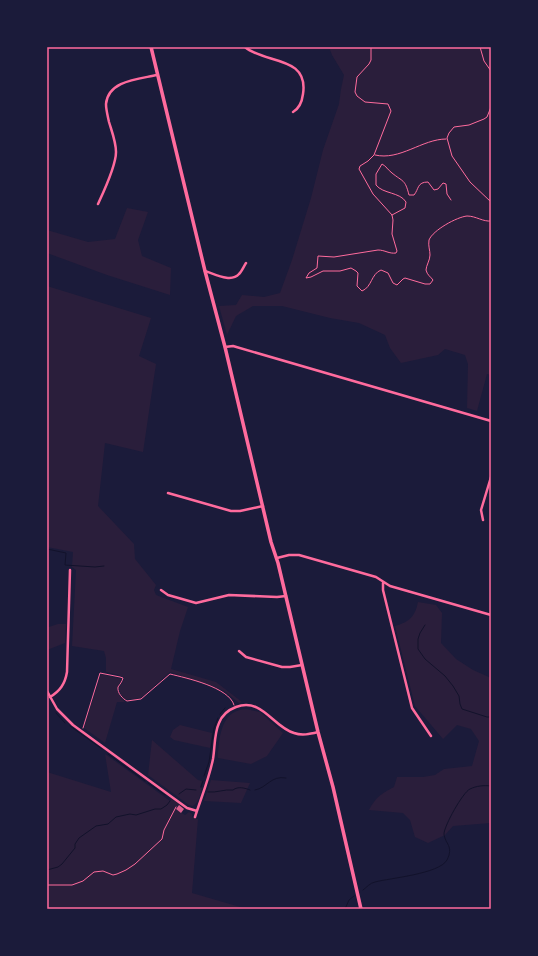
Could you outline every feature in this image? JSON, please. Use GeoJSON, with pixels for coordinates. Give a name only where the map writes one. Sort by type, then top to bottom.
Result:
{"type":"FeatureCollection","features":[{"type":"Feature","properties":{"kind":"main road"},"geometry":{"type":"LineString","coordinates":[[151,47],[205,271],[225,347],[271,542],[277,558],[318,732],[333,787],[361,909]]}},
{"type":"Feature","properties":{"kind":"street"},"geometry":{"type":"LineString","coordinates":[[245,47],[252,52],[285,62],[297,70],[303,83],[304,93],[300,106],[293,112]]}},
{"type":"Feature","properties":{"kind":"street"},"geometry":{"type":"LineString","coordinates":[[98,204],[116,156],[106,108],[108,96],[112,89],[120,84],[158,74]]}},
{"type":"Feature","properties":{"kind":"street"},"geometry":{"type":"LineString","coordinates":[[205,271],[234,278],[240,274],[246,263]]}},
{"type":"Feature","properties":{"kind":"street"},"geometry":{"type":"LineString","coordinates":[[225,347],[233,346],[491,421]]}},
{"type":"Feature","properties":{"kind":"street"},"geometry":{"type":"LineString","coordinates":[[483,520],[481,510],[491,477]]}},
{"type":"Feature","properties":{"kind":"street"},"geometry":{"type":"LineString","coordinates":[[168,493],[231,511],[240,511],[263,506]]}},
{"type":"Feature","properties":{"kind":"street"},"geometry":{"type":"LineString","coordinates":[[277,558],[289,555],[299,555],[376,577],[383,583],[390,586],[491,615]]}},
{"type":"Feature","properties":{"kind":"street"},"geometry":{"type":"LineString","coordinates":[[50,697],[60,689],[65,681],[67,672],[70,570]]}},
{"type":"Feature","properties":{"kind":"street"},"geometry":{"type":"LineString","coordinates":[[383,583],[383,590],[412,708],[431,736]]}},
{"type":"Feature","properties":{"kind":"street"},"geometry":{"type":"LineString","coordinates":[[161,590],[168,595],[196,603],[229,596],[286,596]]}},
{"type":"Feature","properties":{"kind":"street"},"geometry":{"type":"LineString","coordinates":[[239,651],[246,657],[282,667],[302,664]]}},
{"type":"Feature","properties":{"kind":"street"},"geometry":{"type":"LineString","coordinates":[[47,691],[62,715],[73,725],[187,808],[197,811]]}},
{"type":"Feature","properties":{"kind":"street"},"geometry":{"type":"LineString","coordinates":[[195,817],[212,761],[219,722],[227,712],[235,707],[243,705],[257,707],[266,712],[284,728],[296,734],[304,735],[318,732]]}},
{"type":"Feature","properties":{"kind":"path"},"geometry":{"type":"LineString","coordinates":[[371,47],[371,60],[357,77],[355,92],[357,96],[365,102],[388,104],[391,111],[374,155],[360,166],[359,169],[376,198],[392,215],[392,234],[397,250],[396,252],[392,253],[378,250],[334,257],[318,256],[316,268],[309,273],[306,278],[311,278],[323,271],[340,271],[351,268],[358,273],[357,286],[362,290],[368,287],[375,274],[381,270],[388,273],[394,285],[397,285],[405,278],[430,284],[433,280],[426,272],[430,257],[428,246],[430,238],[442,227],[458,218],[472,216],[487,221],[491,220]]}},
{"type":"Feature","properties":{"kind":"path"},"geometry":{"type":"LineString","coordinates":[[480,47],[491,72]]}},
{"type":"Feature","properties":{"kind":"path"},"geometry":{"type":"LineString","coordinates":[[491,107],[487,117],[469,125],[454,127],[447,138],[452,156],[470,182],[491,202]]}},
{"type":"Feature","properties":{"kind":"path"},"geometry":{"type":"LineString","coordinates":[[374,155],[382,157],[392,155],[428,142],[447,138]]}},
{"type":"Feature","properties":{"kind":"path"},"geometry":{"type":"LineString","coordinates":[[392,215],[405,208],[406,202],[394,193],[381,190],[376,184],[376,174],[382,164],[403,180],[408,188],[409,195],[414,195],[418,185],[421,183],[428,182],[434,190],[438,189],[443,183],[446,184],[447,194],[451,200]]}},
{"type":"Feature","properties":{"kind":"path"},"geometry":{"type":"LineString","coordinates":[[83,728],[100,673],[120,676],[123,678],[118,691],[127,701],[141,699],[170,674],[217,689],[232,700],[235,707]]}},
{"type":"Feature","properties":{"kind":"path"},"geometry":{"type":"LineString","coordinates":[[47,885],[72,885],[84,881],[94,872],[103,871],[113,875],[126,870],[135,864],[162,839],[164,830],[176,808]]}},
{"type":"Feature","properties":{"kind":"shaded area"},"geometry":{"type":"Polygon","coordinates":[[[329,47],[491,47],[491,375],[487,374],[477,411],[467,408],[468,364],[465,355],[445,349],[438,355],[401,363],[390,348],[385,335],[359,323],[330,318],[282,306],[253,306],[236,316],[227,335],[219,306],[236,305],[242,295],[264,297],[280,293],[292,260],[311,198],[323,150],[339,104],[344,75],[329,47]]]}},
{"type":"Feature","properties":{"kind":"shaded area"},"geometry":{"type":"Polygon","coordinates":[[[127,208],[148,212],[138,240],[142,256],[171,268],[170,295],[107,275],[47,253],[47,230],[88,242],[115,239],[127,208]]]}},
{"type":"Feature","properties":{"kind":"shaded area"},"geometry":{"type":"Polygon","coordinates":[[[47,286],[151,318],[139,356],[156,364],[143,452],[105,443],[98,506],[134,544],[135,559],[156,585],[154,590],[156,595],[188,607],[180,631],[171,669],[216,682],[242,702],[239,703],[224,691],[215,687],[170,672],[141,698],[125,700],[121,695],[119,688],[124,678],[119,675],[106,672],[106,658],[104,651],[72,646],[76,570],[72,567],[73,552],[47,547],[47,286]]]}},
{"type":"Feature","properties":{"kind":"shaded area"},"geometry":{"type":"Polygon","coordinates":[[[418,602],[436,605],[442,613],[441,643],[456,659],[473,670],[491,678],[491,823],[453,826],[445,835],[428,843],[415,837],[410,820],[403,813],[369,810],[379,796],[394,787],[397,777],[423,777],[435,775],[444,769],[472,766],[479,741],[471,729],[457,725],[443,739],[415,706],[395,626],[408,621],[411,618],[415,612],[418,602]]]}},
{"type":"Feature","properties":{"kind":"shaded area"},"geometry":{"type":"Polygon","coordinates":[[[58,624],[66,624],[65,643],[47,650],[47,626],[49,627],[58,624]]]}},
{"type":"Feature","properties":{"kind":"shaded area"},"geometry":{"type":"Polygon","coordinates":[[[101,674],[122,679],[117,688],[120,696],[125,702],[117,702],[105,743],[84,728],[101,674]]]}},
{"type":"Feature","properties":{"kind":"shaded area"},"geometry":{"type":"Polygon","coordinates":[[[246,709],[260,712],[283,733],[267,756],[251,764],[218,758],[220,736],[226,720],[229,716],[239,710],[246,709]]]}},
{"type":"Feature","properties":{"kind":"shaded area"},"geometry":{"type":"Polygon","coordinates":[[[180,725],[212,733],[210,748],[174,740],[170,737],[173,730],[180,725]]]}},
{"type":"Feature","properties":{"kind":"shaded area"},"geometry":{"type":"Polygon","coordinates":[[[152,740],[198,780],[202,781],[200,787],[202,788],[199,798],[193,806],[189,805],[148,775],[152,740]]]}},
{"type":"Feature","properties":{"kind":"shaded area"},"geometry":{"type":"Polygon","coordinates":[[[105,754],[170,801],[172,799],[179,804],[175,809],[185,815],[189,812],[192,814],[192,817],[198,819],[192,893],[247,909],[47,909],[47,772],[111,792],[105,754]]]}},
{"type":"Feature","properties":{"kind":"shaded area"},"geometry":{"type":"Polygon","coordinates":[[[211,780],[250,783],[241,803],[204,801],[211,780]]]}},
{"type":"Feature","properties":{"kind":"building"},"geometry":{"type":"Polygon","coordinates":[[[179,805],[184,809],[181,813],[176,809],[179,805]]]}},
{"type":"Feature","properties":{"kind":"waterway"},"geometry":{"type":"LineString","coordinates":[[47,549],[66,553],[65,565],[95,567],[104,566]]}},
{"type":"Feature","properties":{"kind":"waterway"},"geometry":{"type":"LineString","coordinates":[[425,625],[418,639],[418,649],[425,659],[445,676],[453,686],[459,696],[462,709],[491,717]]}},
{"type":"Feature","properties":{"kind":"waterway"},"geometry":{"type":"LineString","coordinates":[[220,714],[225,708]]}},
{"type":"Feature","properties":{"kind":"waterway"},"geometry":{"type":"LineString","coordinates":[[56,713],[65,723]]}},
{"type":"Feature","properties":{"kind":"waterway"},"geometry":{"type":"LineString","coordinates":[[204,776],[209,762],[214,728],[218,718]]}},
{"type":"Feature","properties":{"kind":"waterway"},"geometry":{"type":"LineString","coordinates":[[70,726],[102,749]]}},
{"type":"Feature","properties":{"kind":"waterway"},"geometry":{"type":"LineString","coordinates":[[108,754],[145,781]]}},
{"type":"Feature","properties":{"kind":"waterway"},"geometry":{"type":"LineString","coordinates":[[255,790],[277,778],[286,778]]}},
{"type":"Feature","properties":{"kind":"waterway"},"geometry":{"type":"LineString","coordinates":[[201,787],[203,781]]}},
{"type":"Feature","properties":{"kind":"waterway"},"geometry":{"type":"LineString","coordinates":[[148,783],[165,795]]}},
{"type":"Feature","properties":{"kind":"waterway"},"geometry":{"type":"LineString","coordinates":[[363,890],[370,884],[382,880],[414,875],[442,865],[447,860],[450,851],[444,834],[445,830],[450,817],[459,802],[470,789],[480,786],[491,786]]}},
{"type":"Feature","properties":{"kind":"waterway"},"geometry":{"type":"LineString","coordinates":[[208,792],[233,790],[239,788],[250,790]]}},
{"type":"Feature","properties":{"kind":"waterway"},"geometry":{"type":"LineString","coordinates":[[179,794],[186,789],[196,790]]}},
{"type":"Feature","properties":{"kind":"waterway"},"geometry":{"type":"LineString","coordinates":[[47,870],[58,867],[62,864],[75,848],[75,844],[79,838],[96,826],[108,824],[116,817],[130,814],[136,815],[155,809],[161,809],[170,801]]}},
{"type":"Feature","properties":{"kind":"waterway"},"geometry":{"type":"LineString","coordinates":[[345,909],[349,900],[354,896]]}}]}
